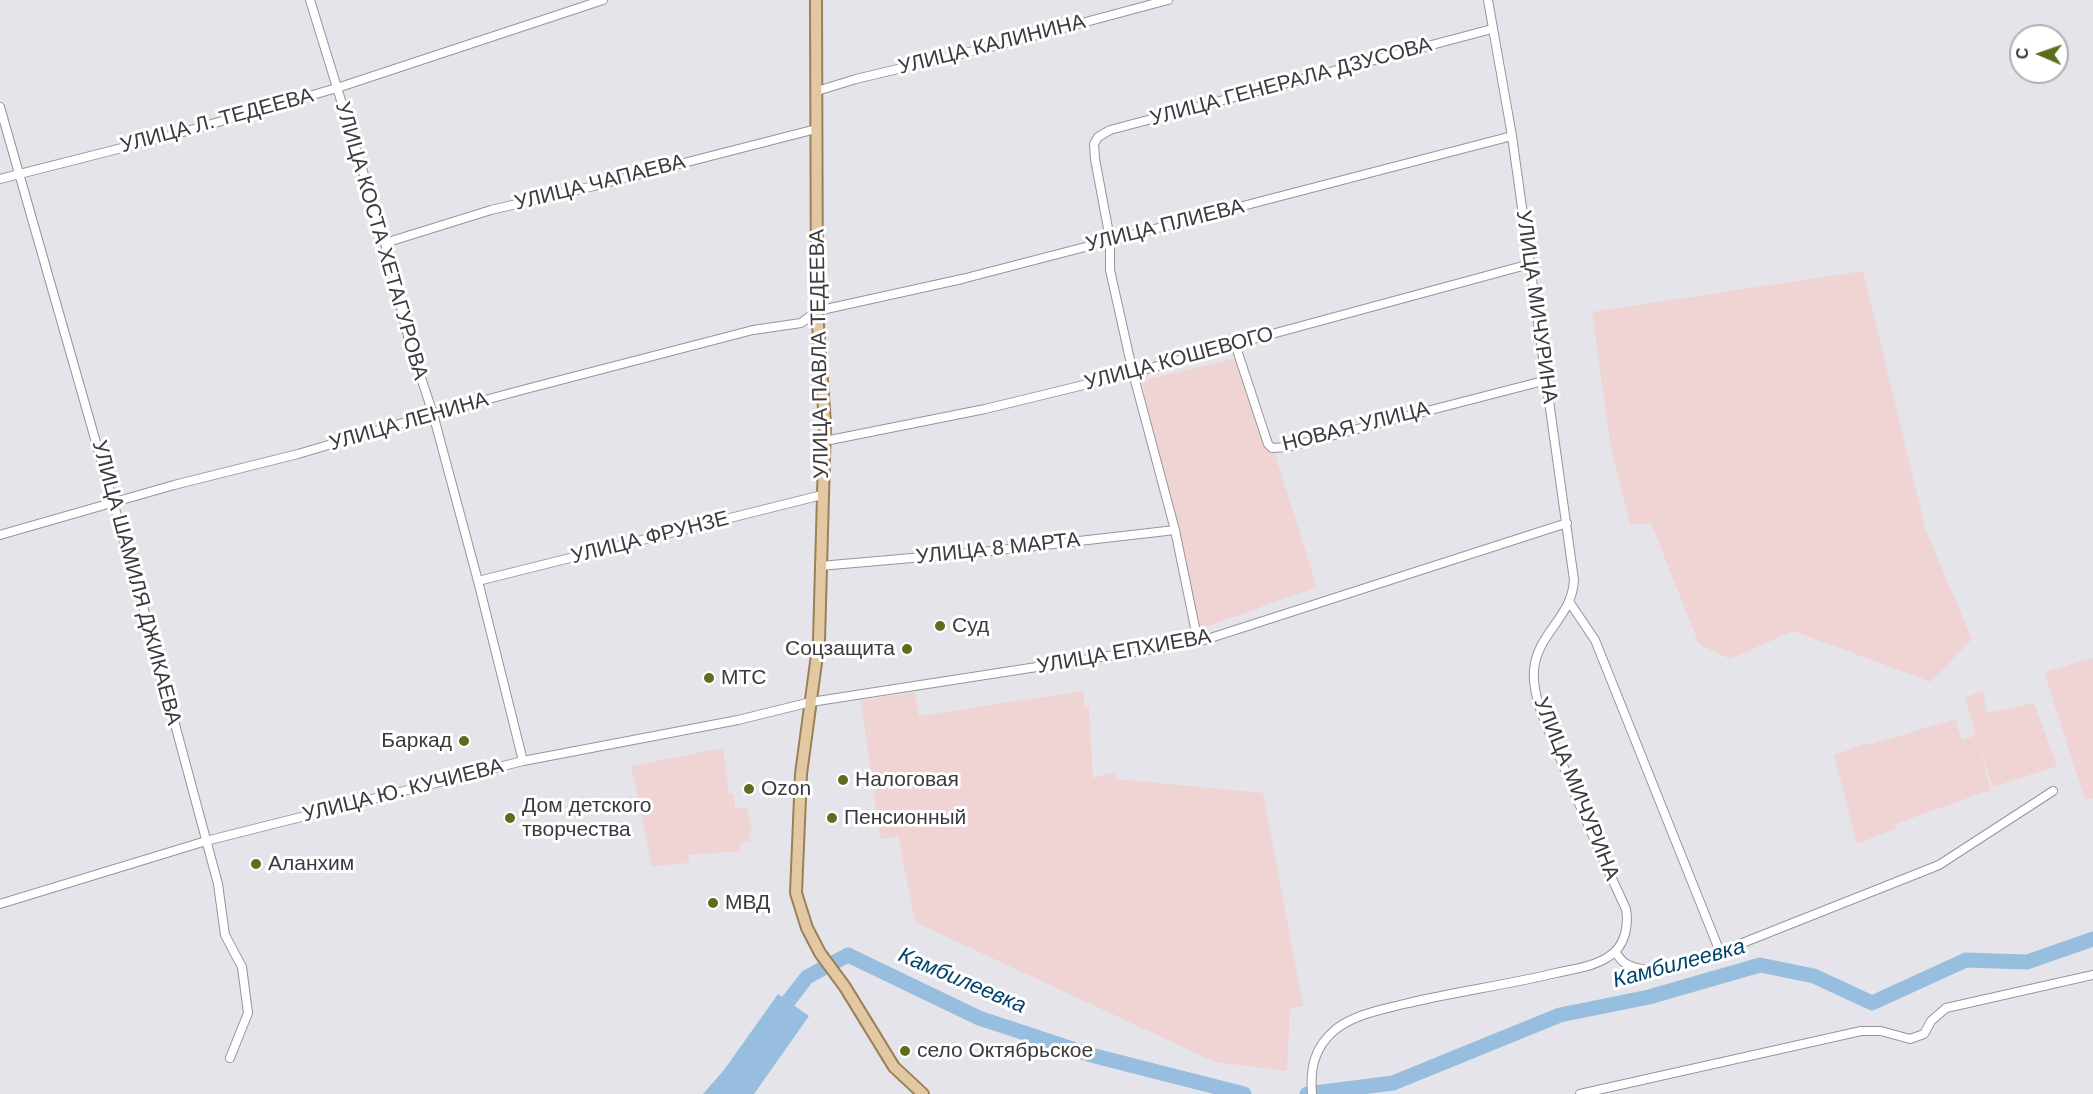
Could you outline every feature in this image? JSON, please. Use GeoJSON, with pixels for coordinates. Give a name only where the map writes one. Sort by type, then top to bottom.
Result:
{"type":"FeatureCollection","features":[{"type":"Feature","properties":{"kind":"main road","name":"УЛИЦА ПАВЛА ТЕДЕЕВА"},"geometry":{"type":"LineString","coordinates":[[816,0],[817,311],[825,441],[819,640],[801,774],[796,893],[807,928],[820,953],[894,1067],[923,1094]]}},
{"type":"Feature","properties":{"kind":"street","name":"УЛИЦА КОСТА ХЕТАГУРОВА"},"geometry":{"type":"LineString","coordinates":[[310,0],[385,243],[410,344],[433,414],[523,761]]}},
{"type":"Feature","properties":{"kind":"street","name":"УЛИЦА Л. ТЕДЕЕВА"},"geometry":{"type":"LineString","coordinates":[[0,178],[173,135],[337,88],[603,0]]}},
{"type":"Feature","properties":{"kind":"street","name":"УЛИЦА КАЛИНИНА"},"geometry":{"type":"LineString","coordinates":[[817,91],[1168,0]]}},
{"type":"Feature","properties":{"kind":"street","name":"УЛИЦА МИЧУРИНА"},"geometry":{"type":"LineString","coordinates":[[1488,0],[1512,136],[1574,580],[1570,603],[1539,651],[1534,668],[1534,687],[1570,782],[1626,909],[1625,936],[1615,952]]}},
{"type":"Feature","properties":{"kind":"street","name":"УЛИЦА ГЕНЕРАЛА ДЗУСОВА"},"geometry":{"type":"LineString","coordinates":[[1110,239],[1094,144],[1098,137],[1110,130],[1492,29]]}},
{"type":"Feature","properties":{"kind":"street","name":"УЛИЦА ШАМИЛЯ ДЖИКАЕВА"},"geometry":{"type":"LineString","coordinates":[[0,107],[114,502],[218,884],[225,935],[242,967],[248,1013],[230,1058]]}},
{"type":"Feature","properties":{"kind":"street","name":"УЛИЦА ЧАПАЕВА"},"geometry":{"type":"LineString","coordinates":[[385,243],[490,210],[816,129]]}},
{"type":"Feature","properties":{"kind":"street","name":"УЛИЦА ПЛИЕВА"},"geometry":{"type":"LineString","coordinates":[[817,311],[962,279],[1512,136]]}},
{"type":"Feature","properties":{"kind":"street"},"geometry":{"type":"LineString","coordinates":[[1110,239],[1110,270],[1133,373],[1174,530],[1198,642]]}},
{"type":"Feature","properties":{"kind":"street","name":"УЛИЦА КОШЕВОГО"},"geometry":{"type":"LineString","coordinates":[[825,441],[985,409],[1133,373],[1530,264]]}},
{"type":"Feature","properties":{"kind":"street","name":"УЛИЦА ЛЕНИНА"},"geometry":{"type":"LineString","coordinates":[[0,536],[114,502],[298,454],[433,414],[753,330],[801,323],[817,311]]}},
{"type":"Feature","properties":{"kind":"street","name":"НОВАЯ УЛИЦА"},"geometry":{"type":"LineString","coordinates":[[1235,344],[1268,444],[1272,448],[1288,447],[1547,380]]}},
{"type":"Feature","properties":{"kind":"street","name":"УЛИЦА ФРУНЗЕ"},"geometry":{"type":"LineString","coordinates":[[478,581],[822,495]]}},
{"type":"Feature","properties":{"kind":"street","name":"УЛИЦА ЕПХИЕВА"},"geometry":{"type":"LineString","coordinates":[[811,702],[1198,642],[1567,523]]}},
{"type":"Feature","properties":{"kind":"street","name":"УЛИЦА 8 МАРТА"},"geometry":{"type":"LineString","coordinates":[[820,566],[992,551],[1174,530]]}},
{"type":"Feature","properties":{"kind":"street"},"geometry":{"type":"LineString","coordinates":[[1570,603],[1594,640],[1720,952]]}},
{"type":"Feature","properties":{"kind":"street","name":"УЛИЦА Ю. КУЧИЕВА"},"geometry":{"type":"LineString","coordinates":[[0,904],[206,841],[523,761],[738,720],[811,702]]}},
{"type":"Feature","properties":{"kind":"street"},"geometry":{"type":"LineString","coordinates":[[1312,1094],[1314,1059],[1327,1038],[1351,1020],[1368,1013],[1595,963],[1615,952],[1624,963],[1640,968],[1687,965],[1939,865],[2053,791]]}},
{"type":"Feature","properties":{"kind":"street"},"geometry":{"type":"LineString","coordinates":[[1580,1094],[1861,1031],[1881,1031],[1910,1039],[1924,1034],[1930,1021],[1946,1008],[2093,975]]}},
{"type":"Feature","properties":{"kind":"shaded area"},"geometry":{"type":"Polygon","coordinates":[[[1863,271],[1926,531],[1972,639],[1931,682],[1793,631],[1730,659],[1699,644],[1651,523],[1630,525],[1610,442],[1592,312],[1863,271]]]}},
{"type":"Feature","properties":{"kind":"shaded area"},"geometry":{"type":"Polygon","coordinates":[[[1244,356],[1317,587],[1194,631],[1142,381],[1244,356]]]}},
{"type":"Feature","properties":{"kind":"shaded area"},"geometry":{"type":"Polygon","coordinates":[[[2093,658],[2093,798],[2085,800],[2044,672],[2093,658]]]}},
{"type":"Feature","properties":{"kind":"shaded area"},"geometry":{"type":"Polygon","coordinates":[[[1083,691],[1085,707],[1089,708],[1093,778],[1116,772],[1116,779],[1263,793],[1303,1006],[1290,1008],[1287,1071],[1215,1062],[915,922],[898,836],[880,839],[861,701],[915,692],[919,716],[1083,691]]]}},
{"type":"Feature","properties":{"kind":"shaded area"},"geometry":{"type":"Polygon","coordinates":[[[1983,691],[1987,713],[2034,703],[2057,766],[1993,787],[1979,745],[1991,790],[1895,824],[1897,828],[1857,844],[1834,755],[1868,743],[1882,783],[1869,745],[1955,719],[1962,740],[1976,735],[1965,698],[1983,691]]]}},
{"type":"Feature","properties":{"kind":"shaded area"},"geometry":{"type":"Polygon","coordinates":[[[723,748],[729,794],[734,794],[735,808],[747,807],[752,833],[750,841],[740,842],[741,851],[688,855],[689,863],[652,866],[631,766],[723,748]]]}},
{"type":"Feature","properties":{"kind":"water"},"geometry":{"type":"Polygon","coordinates":[[[778,994],[809,1016],[754,1094],[703,1094],[724,1070],[778,994]]]}},
{"type":"Feature","properties":{"kind":"waterway","name":"Камбилеевка"},"geometry":{"type":"LineString","coordinates":[[1307,1094],[1393,1083],[1560,1015],[1649,997],[1760,965],[1814,976],[1872,1003],[1966,960],[2027,962],[2093,939]]}},
{"type":"Feature","properties":{"kind":"waterway","name":"Камбилеевка"},"geometry":{"type":"LineString","coordinates":[[776,1017],[807,977],[848,955],[979,1018],[1091,1055],[1244,1094]]}},
{"type":"Feature","properties":{"kind":"place","name":"Суд"},"geometry":{"type":"Point","coordinates":[940,626]}},
{"type":"Feature","properties":{"kind":"place","name":"Соцзащита"},"geometry":{"type":"Point","coordinates":[907,649]}},
{"type":"Feature","properties":{"kind":"place","name":"МТС"},"geometry":{"type":"Point","coordinates":[709,678]}},
{"type":"Feature","properties":{"kind":"place","name":"Баркад"},"geometry":{"type":"Point","coordinates":[464,741]}},
{"type":"Feature","properties":{"kind":"place","name":"Налоговая"},"geometry":{"type":"Point","coordinates":[843,780]}},
{"type":"Feature","properties":{"kind":"place","name":"Ozon"},"geometry":{"type":"Point","coordinates":[749,789]}},
{"type":"Feature","properties":{"kind":"place","name":"Дом детского творчества"},"geometry":{"type":"Point","coordinates":[510,818]}},
{"type":"Feature","properties":{"kind":"place","name":"Пенсионный"},"geometry":{"type":"Point","coordinates":[832,818]}},
{"type":"Feature","properties":{"kind":"place","name":"Аланхим"},"geometry":{"type":"Point","coordinates":[256,864]}},
{"type":"Feature","properties":{"kind":"place","name":"МВД"},"geometry":{"type":"Point","coordinates":[713,903]}},
{"type":"Feature","properties":{"kind":"place","name":"село Октябрьское"},"geometry":{"type":"Point","coordinates":[905,1051]}}]}
